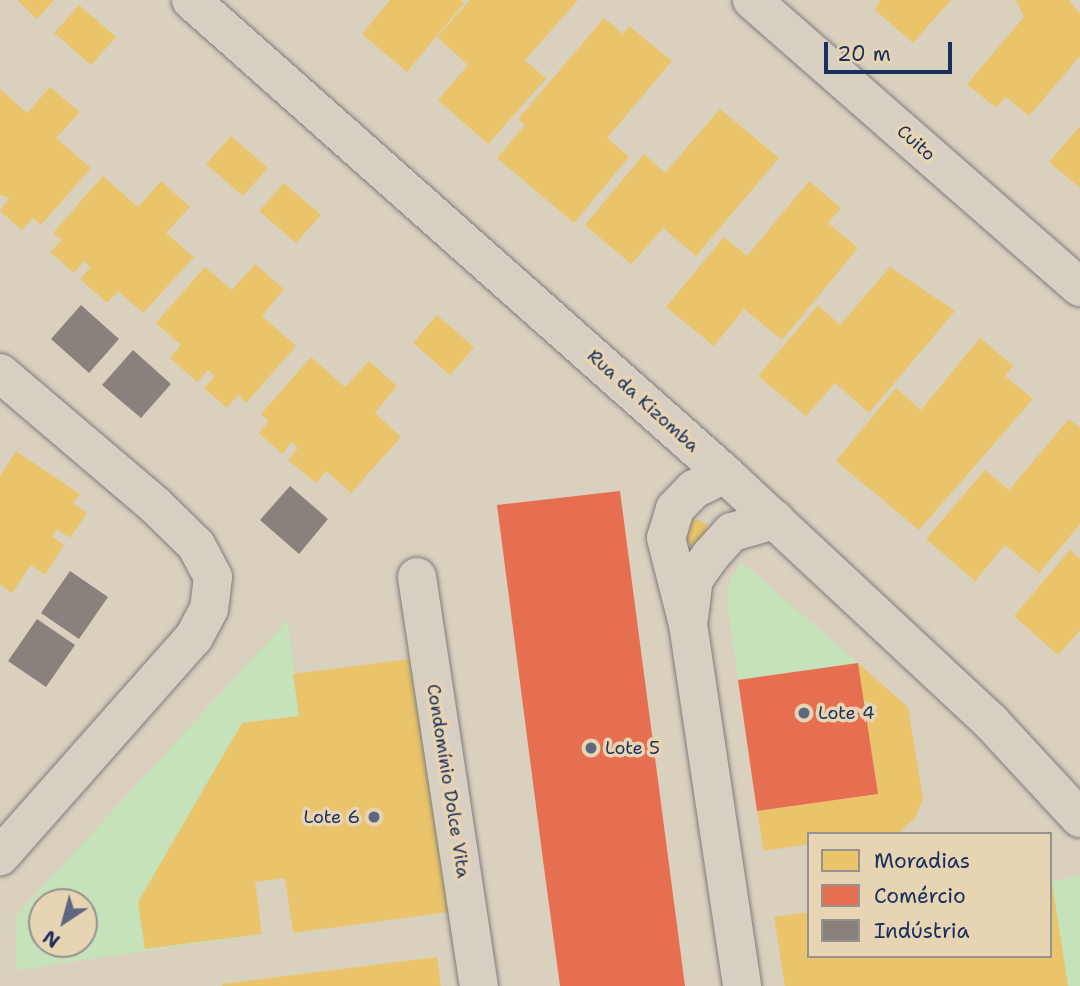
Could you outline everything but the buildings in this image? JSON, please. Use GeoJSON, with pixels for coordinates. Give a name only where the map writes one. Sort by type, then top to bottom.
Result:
{"type":"FeatureCollection","features":[{"type":"Feature","properties":{"kind":"main road","name":"Rua da Kizomba"},"geometry":{"type":"LineString","coordinates":[[191,0],[775,520],[990,722],[1080,818]]}},
{"type":"Feature","properties":{"kind":"main road","name":"Cuito"},"geometry":{"type":"LineString","coordinates":[[752,0],[1080,287]]}},
{"type":"Feature","properties":{"kind":"main road"},"geometry":{"type":"LineString","coordinates":[[0,373],[155,505],[196,545],[214,577],[209,609],[194,638],[0,856]]}},
{"type":"Feature","properties":{"kind":"main road"},"geometry":{"type":"LineString","coordinates":[[725,474],[694,489],[675,509],[666,538],[688,624],[742,986]]}},
{"type":"Feature","properties":{"kind":"main road"},"geometry":{"type":"LineString","coordinates":[[688,624],[694,579],[711,555],[732,532],[775,520]]}},
{"type":"Feature","properties":{"kind":"main road","name":"Condomínio Dolce Vita"},"geometry":{"type":"LineString","coordinates":[[417,577],[479,986]]}},
{"type":"Feature","properties":{"kind":"main road"},"geometry":{"type":"LineString","coordinates":[[990,722],[1080,797]]}},
{"type":"Feature","properties":{"kind":"green space"},"geometry":{"type":"Polygon","coordinates":[[[742,562],[858,663],[738,680],[727,602],[730,579],[742,562]]]}},
{"type":"Feature","properties":{"kind":"green space"},"geometry":{"type":"Polygon","coordinates":[[[288,620],[299,716],[263,720],[285,878],[255,882],[262,934],[17,970],[15,917],[28,903],[28,958],[98,958],[98,888],[42,888],[288,620]]]}},
{"type":"Feature","properties":{"kind":"green space"},"geometry":{"type":"Polygon","coordinates":[[[1080,876],[1080,986],[1068,986],[1052,881],[1080,876]]]}},
{"type":"Feature","properties":{"kind":"place","name":"Lote 4"},"geometry":{"type":"Point","coordinates":[804,713]}},
{"type":"Feature","properties":{"kind":"place","name":"Lote 5"},"geometry":{"type":"Point","coordinates":[591,748]}},
{"type":"Feature","properties":{"kind":"place","name":"Lote 6"},"geometry":{"type":"Point","coordinates":[374,817]}}]}
